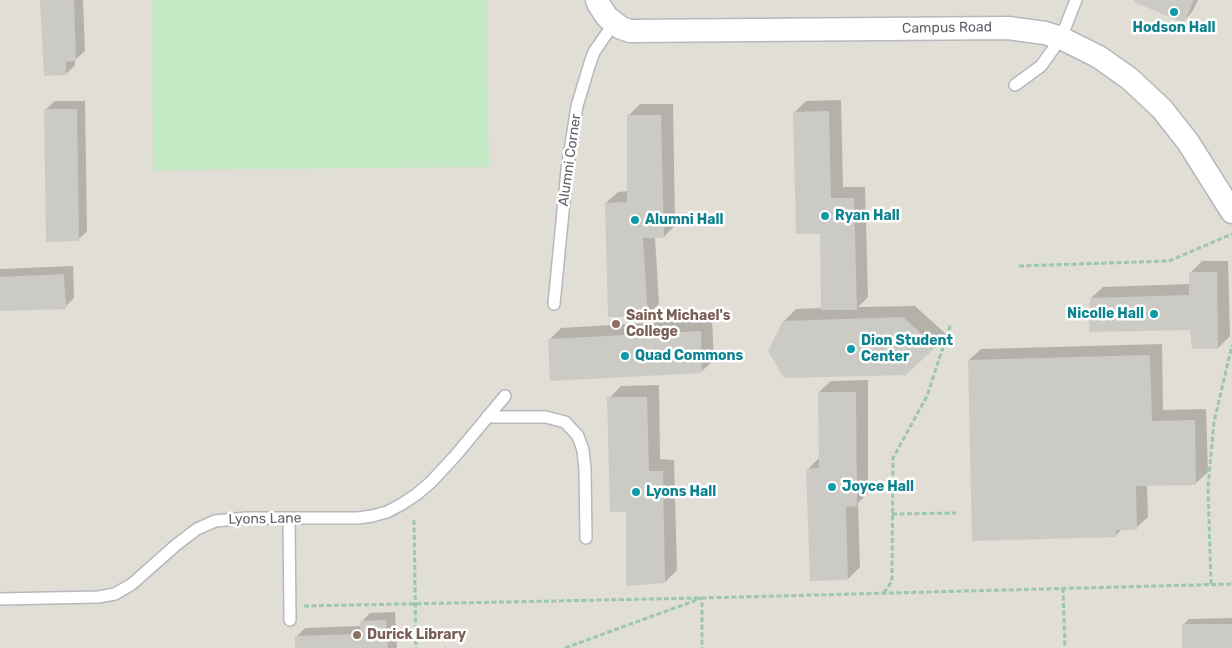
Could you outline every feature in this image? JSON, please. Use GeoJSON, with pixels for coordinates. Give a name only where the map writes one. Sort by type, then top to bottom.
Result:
{"type":"FeatureCollection","features":[{"type":"Feature","properties":{"kind":"street"},"geometry":{"type":"LineString","coordinates":[[597,0],[599,6],[614,23]]}},
{"type":"Feature","properties":{"kind":"street","name":"Campus Road"},"geometry":{"type":"LineString","coordinates":[[614,23],[620,28],[642,32],[1008,28],[1045,33],[1061,38],[1099,57],[1130,79],[1162,109],[1188,142],[1232,210]]}},
{"type":"Feature","properties":{"kind":"lane"},"geometry":{"type":"LineString","coordinates":[[1015,86],[1041,66],[1061,38],[1076,0]]}},
{"type":"Feature","properties":{"kind":"lane","name":"Alumni Corner"},"geometry":{"type":"LineString","coordinates":[[554,304],[567,170],[577,106],[594,52],[614,23]]}},
{"type":"Feature","properties":{"kind":"lane","name":"Lyons Lane"},"geometry":{"type":"LineString","coordinates":[[0,599],[98,597],[115,594],[132,584],[197,529],[215,521],[246,518],[358,518],[387,512],[417,494],[431,482],[456,455],[504,396]]}},
{"type":"Feature","properties":{"kind":"lane"},"geometry":{"type":"LineString","coordinates":[[487,417],[546,417],[565,422],[578,436],[583,450],[585,469],[586,538]]}},
{"type":"Feature","properties":{"kind":"lane"},"geometry":{"type":"LineString","coordinates":[[289,518],[290,620]]}},
{"type":"Feature","properties":{"kind":"path"},"geometry":{"type":"LineString","coordinates":[[1019,266],[1169,262],[1232,234]]}},
{"type":"Feature","properties":{"kind":"path"},"geometry":{"type":"LineString","coordinates":[[884,593],[892,581],[893,458],[927,396],[951,323]]}},
{"type":"Feature","properties":{"kind":"path"},"geometry":{"type":"LineString","coordinates":[[1211,584],[1208,487],[1214,422],[1232,345]]}},
{"type":"Feature","properties":{"kind":"path"},"geometry":{"type":"LineString","coordinates":[[892,514],[956,513]]}},
{"type":"Feature","properties":{"kind":"path"},"geometry":{"type":"LineString","coordinates":[[414,520],[416,648]]}},
{"type":"Feature","properties":{"kind":"path"},"geometry":{"type":"LineString","coordinates":[[290,606],[702,598],[1232,584]]}},
{"type":"Feature","properties":{"kind":"path"},"geometry":{"type":"LineString","coordinates":[[1063,588],[1065,648]]}},
{"type":"Feature","properties":{"kind":"path"},"geometry":{"type":"LineString","coordinates":[[565,648],[702,598]]}},
{"type":"Feature","properties":{"kind":"path"},"geometry":{"type":"LineString","coordinates":[[702,598],[702,648]]}},
{"type":"Feature","properties":{"kind":"shaded area","name":"Saint Michael's College"},"geometry":{"type":"Polygon","coordinates":[[[0,0],[1232,0],[1232,648],[0,648],[0,0]]]}},
{"type":"Feature","properties":{"kind":"green space"},"geometry":{"type":"Polygon","coordinates":[[[152,0],[487,0],[489,167],[153,170],[152,0]]]}},
{"type":"Feature","properties":{"kind":"building"},"geometry":{"type":"Polygon","coordinates":[[[40,0],[74,0],[76,61],[66,62],[66,75],[44,76],[40,0]]]}},
{"type":"Feature","properties":{"kind":"building","name":"Hodson Hall"},"geometry":{"type":"Polygon","coordinates":[[[1134,0],[1194,0],[1184,23],[1134,2],[1134,0]]]}},
{"type":"Feature","properties":{"kind":"building"},"geometry":{"type":"Polygon","coordinates":[[[44,109],[77,109],[79,241],[46,242],[44,109]]]}},
{"type":"Feature","properties":{"kind":"building","name":"Ryan Hall"},"geometry":{"type":"Polygon","coordinates":[[[829,111],[831,198],[854,198],[857,310],[821,310],[820,234],[796,234],[793,112],[829,111]]]}},
{"type":"Feature","properties":{"kind":"building","name":"Alumni Hall"},"geometry":{"type":"Polygon","coordinates":[[[627,115],[661,115],[664,238],[643,238],[648,317],[608,317],[605,203],[627,202],[627,115]]]}},
{"type":"Feature","properties":{"kind":"building","name":"Nicolle Hall"},"geometry":{"type":"Polygon","coordinates":[[[1189,272],[1217,272],[1218,349],[1192,349],[1190,330],[1089,332],[1090,298],[1189,295],[1189,272]]]}},
{"type":"Feature","properties":{"kind":"building"},"geometry":{"type":"Polygon","coordinates":[[[64,274],[66,309],[0,311],[0,277],[64,274]]]}},
{"type":"Feature","properties":{"kind":"building","name":"Dion Student Center"},"geometry":{"type":"Polygon","coordinates":[[[903,317],[936,347],[906,375],[784,378],[768,351],[783,321],[903,317]]]}},
{"type":"Feature","properties":{"kind":"building","name":"Quad Commons"},"geometry":{"type":"Polygon","coordinates":[[[701,331],[702,373],[550,381],[548,339],[701,331]]]}},
{"type":"Feature","properties":{"kind":"building"},"geometry":{"type":"Polygon","coordinates":[[[1150,355],[1152,421],[1195,420],[1196,485],[1136,486],[1137,530],[1116,530],[1116,537],[972,541],[968,360],[1150,355]]]}},
{"type":"Feature","properties":{"kind":"building","name":"Joyce Hall"},"geometry":{"type":"Polygon","coordinates":[[[818,392],[856,392],[857,506],[846,507],[848,580],[810,581],[806,469],[819,468],[818,392]]]}},
{"type":"Feature","properties":{"kind":"building","name":"Lyons Hall"},"geometry":{"type":"Polygon","coordinates":[[[607,397],[647,397],[649,471],[663,471],[665,583],[626,586],[626,512],[610,512],[607,397]]]}},
{"type":"Feature","properties":{"kind":"building","name":"Durick Library"},"geometry":{"type":"Polygon","coordinates":[[[386,620],[388,648],[295,648],[295,636],[360,634],[360,621],[386,620]]]}},
{"type":"Feature","properties":{"kind":"building"},"geometry":{"type":"Polygon","coordinates":[[[1182,624],[1232,624],[1232,648],[1182,648],[1182,624]]]}},
{"type":"Feature","properties":{"kind":"place","name":"Hodson Hall"},"geometry":{"type":"Point","coordinates":[1174,12]}},
{"type":"Feature","properties":{"kind":"place","name":"Ryan Hall"},"geometry":{"type":"Point","coordinates":[825,216]}},
{"type":"Feature","properties":{"kind":"place","name":"Alumni Hall"},"geometry":{"type":"Point","coordinates":[635,220]}},
{"type":"Feature","properties":{"kind":"place","name":"Nicolle Hall"},"geometry":{"type":"Point","coordinates":[1154,314]}},
{"type":"Feature","properties":{"kind":"place","name":"Saint Michael's College"},"geometry":{"type":"Point","coordinates":[616,324]}},
{"type":"Feature","properties":{"kind":"place","name":"Dion Student Center"},"geometry":{"type":"Point","coordinates":[851,349]}},
{"type":"Feature","properties":{"kind":"place","name":"Quad Commons"},"geometry":{"type":"Point","coordinates":[625,356]}},
{"type":"Feature","properties":{"kind":"place","name":"Joyce Hall"},"geometry":{"type":"Point","coordinates":[832,487]}},
{"type":"Feature","properties":{"kind":"place","name":"Lyons Hall"},"geometry":{"type":"Point","coordinates":[636,492]}},
{"type":"Feature","properties":{"kind":"place","name":"Durick Library"},"geometry":{"type":"Point","coordinates":[357,635]}}]}
